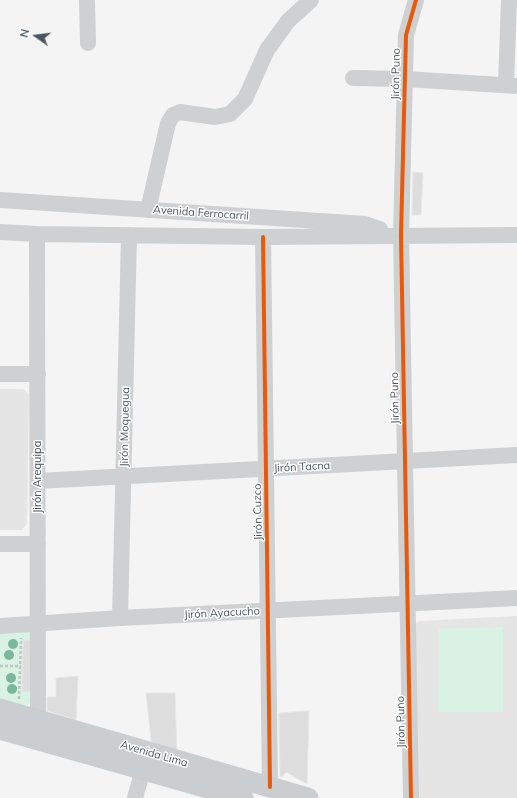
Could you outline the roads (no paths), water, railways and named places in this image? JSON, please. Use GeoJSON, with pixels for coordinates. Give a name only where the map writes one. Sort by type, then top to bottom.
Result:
{"type":"FeatureCollection","features":[{"type":"Feature","properties":{"kind":"main road","name":"Avenida Lima"},"geometry":{"type":"LineString","coordinates":[[6,704],[38,720],[243,798]]}},
{"type":"Feature","properties":{"kind":"main road","name":"Avenida Lima"},"geometry":{"type":"LineString","coordinates":[[0,729],[270,787],[308,798]]}},
{"type":"Feature","properties":{"kind":"street"},"geometry":{"type":"LineString","coordinates":[[87,0],[88,43]]}},
{"type":"Feature","properties":{"kind":"street"},"geometry":{"type":"LineString","coordinates":[[148,210],[168,123],[172,115],[180,112],[215,117],[230,114],[245,100],[267,50],[275,38],[288,20],[311,0]]}},
{"type":"Feature","properties":{"kind":"street","name":"Jirón Puno"},"geometry":{"type":"LineString","coordinates":[[411,798],[401,235],[406,35],[416,0]]}},
{"type":"Feature","properties":{"kind":"street"},"geometry":{"type":"LineString","coordinates":[[353,78],[405,79],[511,85],[509,0]]}},
{"type":"Feature","properties":{"kind":"street","name":"Avenida Ferrocarril"},"geometry":{"type":"LineString","coordinates":[[0,200],[365,224],[401,235]]}},
{"type":"Feature","properties":{"kind":"street","name":"Avenida Ferrocarril"},"geometry":{"type":"LineString","coordinates":[[0,232],[37,234],[263,237],[517,235]]}},
{"type":"Feature","properties":{"kind":"street","name":"Jirón Arequipa"},"geometry":{"type":"LineString","coordinates":[[37,234],[38,720]]}},
{"type":"Feature","properties":{"kind":"street","name":"Jirón Moquegua"},"geometry":{"type":"LineString","coordinates":[[120,618],[129,235]]}},
{"type":"Feature","properties":{"kind":"street","name":"Jirón Cuzco"},"geometry":{"type":"LineString","coordinates":[[263,237],[270,787]]}},
{"type":"Feature","properties":{"kind":"street"},"geometry":{"type":"LineString","coordinates":[[0,374],[38,374]]}},
{"type":"Feature","properties":{"kind":"street","name":"Jirón Tacna"},"geometry":{"type":"LineString","coordinates":[[38,481],[517,455]]}},
{"type":"Feature","properties":{"kind":"street"},"geometry":{"type":"LineString","coordinates":[[0,544],[38,544]]}},
{"type":"Feature","properties":{"kind":"street","name":"Jirón Ayacucho"},"geometry":{"type":"LineString","coordinates":[[0,626],[120,618],[517,598]]}},
{"type":"Feature","properties":{"kind":"street"},"geometry":{"type":"LineString","coordinates":[[136,798],[145,760]]}}]}
